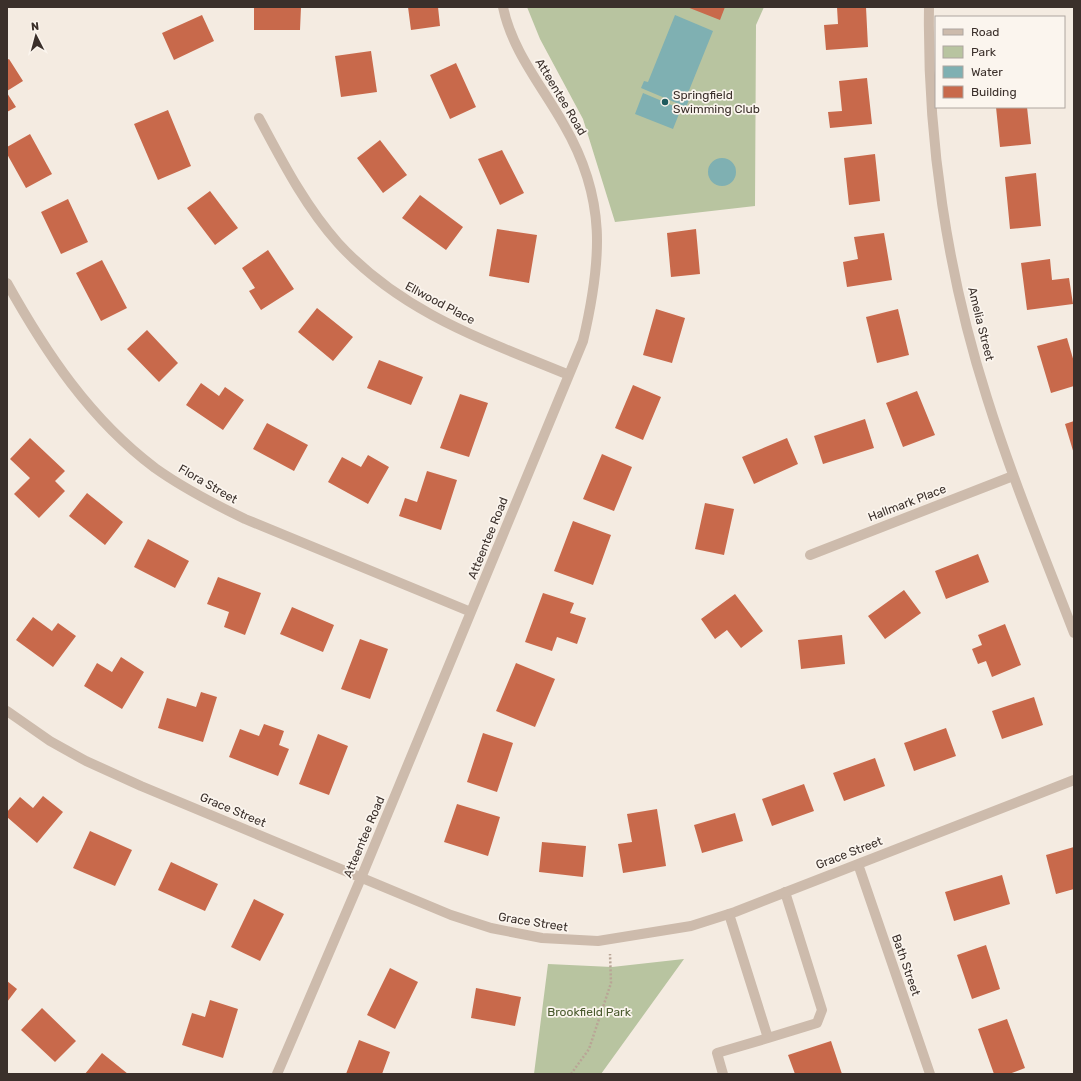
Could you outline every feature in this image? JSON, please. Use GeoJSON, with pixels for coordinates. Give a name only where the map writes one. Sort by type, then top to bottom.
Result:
{"type":"FeatureCollection","features":[{"type":"Feature","properties":{"kind":"street","name":"Atteentee Road"},"geometry":{"type":"LineString","coordinates":[[277,1074],[361,878],[583,341],[597,270],[598,229],[587,176],[576,148],[564,124],[525,62],[512,35],[503,7]]}},
{"type":"Feature","properties":{"kind":"street","name":"Amelia Street"},"geometry":{"type":"LineString","coordinates":[[929,7],[931,87],[935,146],[948,234],[967,325],[986,397],[1013,476],[1074,633]]}},
{"type":"Feature","properties":{"kind":"street","name":"Ellwood Place"},"geometry":{"type":"LineString","coordinates":[[259,118],[289,173],[310,207],[338,242],[370,274],[399,297],[431,316],[467,333],[569,374]]}},
{"type":"Feature","properties":{"kind":"street","name":"Flora Street"},"geometry":{"type":"LineString","coordinates":[[7,283],[34,330],[75,389],[107,426],[156,468],[212,503],[245,519],[471,612]]}},
{"type":"Feature","properties":{"kind":"street","name":"Hallmark Place"},"geometry":{"type":"LineString","coordinates":[[810,555],[1013,476]]}},
{"type":"Feature","properties":{"kind":"street","name":"Grace Street"},"geometry":{"type":"LineString","coordinates":[[7,711],[50,740],[86,761],[141,786],[451,916],[491,928],[542,938],[610,941],[691,926],[729,914],[1074,780]]}},
{"type":"Feature","properties":{"kind":"street","name":"Bath Street"},"geometry":{"type":"LineString","coordinates":[[858,864],[930,1074]]}},
{"type":"Feature","properties":{"kind":"street"},"geometry":{"type":"LineString","coordinates":[[723,1074],[718,1053],[817,1022],[822,1010],[785,892]]}},
{"type":"Feature","properties":{"kind":"street"},"geometry":{"type":"LineString","coordinates":[[729,914],[768,1038]]}},
{"type":"Feature","properties":{"kind":"path"},"geometry":{"type":"LineString","coordinates":[[571,1074],[589,1049],[611,983],[610,941]]}},
{"type":"Feature","properties":{"kind":"green space","name":"Springfield Swimming Club"},"geometry":{"type":"Polygon","coordinates":[[[527,7],[764,7],[756,25],[755,206],[615,222],[583,119],[540,39],[527,7]]]}},
{"type":"Feature","properties":{"kind":"green space","name":"Brookfield Park"},"geometry":{"type":"Polygon","coordinates":[[[684,959],[601,1074],[534,1074],[548,964],[612,967],[684,959]]]}},
{"type":"Feature","properties":{"kind":"water"},"geometry":{"type":"Polygon","coordinates":[[[675,15],[713,31],[686,98],[689,100],[686,107],[641,88],[644,81],[648,82],[675,15]]]}},
{"type":"Feature","properties":{"kind":"water"},"geometry":{"type":"Polygon","coordinates":[[[643,93],[681,109],[673,129],[635,114],[643,93]]]}},
{"type":"Feature","properties":{"kind":"water"},"geometry":{"type":"Polygon","coordinates":[[[722,158],[732,162],[736,172],[732,182],[722,186],[712,182],[708,172],[712,162],[722,158]]]}},
{"type":"Feature","properties":{"kind":"building"},"geometry":{"type":"Polygon","coordinates":[[[254,7],[301,7],[300,30],[254,30],[254,7]]]}},
{"type":"Feature","properties":{"kind":"building"},"geometry":{"type":"Polygon","coordinates":[[[408,7],[438,7],[440,26],[411,30],[408,7]]]}},
{"type":"Feature","properties":{"kind":"building"},"geometry":{"type":"Polygon","coordinates":[[[687,7],[725,7],[720,20],[687,7]]]}},
{"type":"Feature","properties":{"kind":"building"},"geometry":{"type":"Polygon","coordinates":[[[837,7],[866,7],[868,47],[826,50],[824,25],[838,24],[837,7]]]}},
{"type":"Feature","properties":{"kind":"building"},"geometry":{"type":"Polygon","coordinates":[[[202,15],[214,41],[174,60],[162,33],[202,15]]]}},
{"type":"Feature","properties":{"kind":"building"},"geometry":{"type":"Polygon","coordinates":[[[371,51],[377,92],[341,97],[335,56],[371,51]]]}},
{"type":"Feature","properties":{"kind":"building"},"geometry":{"type":"Polygon","coordinates":[[[9,59],[23,81],[7,91],[7,60],[9,59]]]}},
{"type":"Feature","properties":{"kind":"building"},"geometry":{"type":"Polygon","coordinates":[[[456,63],[476,107],[450,119],[430,75],[456,63]]]}},
{"type":"Feature","properties":{"kind":"building"},"geometry":{"type":"Polygon","coordinates":[[[867,78],[872,124],[830,128],[828,112],[842,111],[839,81],[867,78]]]}},
{"type":"Feature","properties":{"kind":"building"},"geometry":{"type":"Polygon","coordinates":[[[7,93],[16,107],[7,112],[7,93]]]}},
{"type":"Feature","properties":{"kind":"building"},"geometry":{"type":"Polygon","coordinates":[[[996,108],[1027,108],[1031,144],[1000,147],[996,108]]]}},
{"type":"Feature","properties":{"kind":"building"},"geometry":{"type":"Polygon","coordinates":[[[168,110],[191,166],[158,180],[134,124],[168,110]]]}},
{"type":"Feature","properties":{"kind":"building"},"geometry":{"type":"Polygon","coordinates":[[[30,134],[52,174],[26,188],[7,154],[7,147],[30,134]]]}},
{"type":"Feature","properties":{"kind":"building"},"geometry":{"type":"Polygon","coordinates":[[[380,140],[407,175],[383,193],[357,158],[380,140]]]}},
{"type":"Feature","properties":{"kind":"building"},"geometry":{"type":"Polygon","coordinates":[[[502,150],[524,193],[500,205],[478,159],[502,150]]]}},
{"type":"Feature","properties":{"kind":"building"},"geometry":{"type":"Polygon","coordinates":[[[875,154],[880,201],[849,205],[844,158],[875,154]]]}},
{"type":"Feature","properties":{"kind":"building"},"geometry":{"type":"Polygon","coordinates":[[[1036,173],[1041,226],[1010,229],[1005,177],[1036,173]]]}},
{"type":"Feature","properties":{"kind":"building"},"geometry":{"type":"Polygon","coordinates":[[[210,191],[238,228],[215,245],[187,208],[210,191]]]}},
{"type":"Feature","properties":{"kind":"building"},"geometry":{"type":"Polygon","coordinates":[[[420,195],[463,227],[446,250],[402,218],[420,195]]]}},
{"type":"Feature","properties":{"kind":"building"},"geometry":{"type":"Polygon","coordinates":[[[68,199],[88,242],[61,254],[41,212],[68,199]]]}},
{"type":"Feature","properties":{"kind":"building"},"geometry":{"type":"Polygon","coordinates":[[[497,229],[537,235],[529,283],[489,276],[497,229]]]}},
{"type":"Feature","properties":{"kind":"building"},"geometry":{"type":"Polygon","coordinates":[[[696,229],[700,274],[671,277],[667,233],[696,229]]]}},
{"type":"Feature","properties":{"kind":"building"},"geometry":{"type":"Polygon","coordinates":[[[884,233],[892,280],[847,287],[843,262],[858,259],[854,237],[884,233]]]}},
{"type":"Feature","properties":{"kind":"building"},"geometry":{"type":"Polygon","coordinates":[[[268,250],[294,289],[261,310],[249,291],[255,288],[242,268],[268,250]]]}},
{"type":"Feature","properties":{"kind":"building"},"geometry":{"type":"Polygon","coordinates":[[[1050,259],[1052,280],[1069,278],[1073,304],[1027,310],[1021,263],[1050,259]]]}},
{"type":"Feature","properties":{"kind":"building"},"geometry":{"type":"Polygon","coordinates":[[[102,260],[127,308],[101,321],[76,273],[102,260]]]}},
{"type":"Feature","properties":{"kind":"building"},"geometry":{"type":"Polygon","coordinates":[[[317,308],[353,337],[333,361],[298,332],[317,308]]]}},
{"type":"Feature","properties":{"kind":"building"},"geometry":{"type":"Polygon","coordinates":[[[656,309],[685,318],[672,363],[643,355],[656,309]]]}},
{"type":"Feature","properties":{"kind":"building"},"geometry":{"type":"Polygon","coordinates":[[[898,309],[909,355],[877,363],[866,317],[898,309]]]}},
{"type":"Feature","properties":{"kind":"building"},"geometry":{"type":"Polygon","coordinates":[[[147,330],[178,363],[159,382],[127,349],[147,330]]]}},
{"type":"Feature","properties":{"kind":"building"},"geometry":{"type":"Polygon","coordinates":[[[1067,338],[1074,362],[1074,386],[1051,393],[1037,346],[1067,338]]]}},
{"type":"Feature","properties":{"kind":"building"},"geometry":{"type":"Polygon","coordinates":[[[379,360],[423,377],[411,405],[367,388],[379,360]]]}},
{"type":"Feature","properties":{"kind":"building"},"geometry":{"type":"Polygon","coordinates":[[[201,383],[219,396],[225,387],[244,400],[223,430],[186,405],[201,383]]]}},
{"type":"Feature","properties":{"kind":"building"},"geometry":{"type":"Polygon","coordinates":[[[633,385],[661,397],[643,440],[615,428],[633,385]]]}},
{"type":"Feature","properties":{"kind":"building"},"geometry":{"type":"Polygon","coordinates":[[[917,391],[935,435],[903,447],[886,403],[917,391]]]}},
{"type":"Feature","properties":{"kind":"building"},"geometry":{"type":"Polygon","coordinates":[[[460,394],[488,403],[469,457],[440,448],[460,394]]]}},
{"type":"Feature","properties":{"kind":"building"},"geometry":{"type":"Polygon","coordinates":[[[865,419],[874,448],[823,464],[814,436],[865,419]]]}},
{"type":"Feature","properties":{"kind":"building"},"geometry":{"type":"Polygon","coordinates":[[[1074,421],[1074,454],[1065,424],[1074,421]]]}},
{"type":"Feature","properties":{"kind":"building"},"geometry":{"type":"Polygon","coordinates":[[[267,423],[308,445],[294,471],[253,449],[267,423]]]}},
{"type":"Feature","properties":{"kind":"building"},"geometry":{"type":"Polygon","coordinates":[[[30,438],[65,471],[55,481],[65,491],[39,518],[14,494],[30,478],[10,459],[30,438]]]}},
{"type":"Feature","properties":{"kind":"building"},"geometry":{"type":"Polygon","coordinates":[[[787,438],[798,464],[754,484],[742,457],[787,438]]]}},
{"type":"Feature","properties":{"kind":"building"},"geometry":{"type":"Polygon","coordinates":[[[602,454],[632,467],[614,511],[583,499],[602,454]]]}},
{"type":"Feature","properties":{"kind":"building"},"geometry":{"type":"Polygon","coordinates":[[[368,455],[389,467],[368,504],[328,482],[342,457],[361,467],[368,455]]]}},
{"type":"Feature","properties":{"kind":"building"},"geometry":{"type":"Polygon","coordinates":[[[427,471],[457,480],[441,530],[399,516],[405,498],[417,502],[427,471]]]}},
{"type":"Feature","properties":{"kind":"building"},"geometry":{"type":"Polygon","coordinates":[[[87,493],[123,522],[105,545],[69,516],[87,493]]]}},
{"type":"Feature","properties":{"kind":"building"},"geometry":{"type":"Polygon","coordinates":[[[705,503],[734,509],[724,555],[695,549],[705,503]]]}},
{"type":"Feature","properties":{"kind":"building"},"geometry":{"type":"Polygon","coordinates":[[[573,521],[611,535],[593,585],[554,571],[573,521]]]}},
{"type":"Feature","properties":{"kind":"building"},"geometry":{"type":"Polygon","coordinates":[[[148,539],[189,561],[175,588],[134,567],[148,539]]]}},
{"type":"Feature","properties":{"kind":"building"},"geometry":{"type":"Polygon","coordinates":[[[978,554],[989,582],[946,599],[935,571],[978,554]]]}},
{"type":"Feature","properties":{"kind":"building"},"geometry":{"type":"Polygon","coordinates":[[[218,577],[261,593],[245,635],[224,627],[229,612],[207,604],[218,577]]]}},
{"type":"Feature","properties":{"kind":"building"},"geometry":{"type":"Polygon","coordinates":[[[904,590],[921,613],[885,639],[868,616],[904,590]]]}},
{"type":"Feature","properties":{"kind":"building"},"geometry":{"type":"Polygon","coordinates":[[[543,593],[574,603],[570,613],[586,618],[577,644],[557,637],[552,651],[525,642],[543,593]]]}},
{"type":"Feature","properties":{"kind":"building"},"geometry":{"type":"Polygon","coordinates":[[[735,594],[763,631],[741,648],[727,630],[715,639],[701,619],[735,594]]]}},
{"type":"Feature","properties":{"kind":"building"},"geometry":{"type":"Polygon","coordinates":[[[292,607],[334,625],[323,652],[280,634],[292,607]]]}},
{"type":"Feature","properties":{"kind":"building"},"geometry":{"type":"Polygon","coordinates":[[[33,617],[52,631],[58,623],[76,636],[53,667],[16,640],[33,617]]]}},
{"type":"Feature","properties":{"kind":"building"},"geometry":{"type":"Polygon","coordinates":[[[1005,624],[1021,665],[992,677],[986,661],[978,664],[972,649],[982,645],[978,635],[1005,624]]]}},
{"type":"Feature","properties":{"kind":"building"},"geometry":{"type":"Polygon","coordinates":[[[842,635],[845,664],[801,669],[798,640],[842,635]]]}},
{"type":"Feature","properties":{"kind":"building"},"geometry":{"type":"Polygon","coordinates":[[[360,639],[388,649],[370,699],[341,689],[360,639]]]}},
{"type":"Feature","properties":{"kind":"building"},"geometry":{"type":"Polygon","coordinates":[[[121,657],[144,672],[122,709],[84,686],[97,663],[112,672],[121,657]]]}},
{"type":"Feature","properties":{"kind":"building"},"geometry":{"type":"Polygon","coordinates":[[[516,663],[555,679],[535,727],[496,711],[516,663]]]}},
{"type":"Feature","properties":{"kind":"building"},"geometry":{"type":"Polygon","coordinates":[[[201,692],[217,697],[203,742],[158,728],[167,698],[196,707],[201,692]]]}},
{"type":"Feature","properties":{"kind":"building"},"geometry":{"type":"Polygon","coordinates":[[[1034,697],[1043,725],[1002,739],[992,711],[1034,697]]]}},
{"type":"Feature","properties":{"kind":"building"},"geometry":{"type":"Polygon","coordinates":[[[264,724],[284,731],[279,745],[289,749],[278,776],[229,757],[240,729],[259,736],[264,724]]]}},
{"type":"Feature","properties":{"kind":"building"},"geometry":{"type":"Polygon","coordinates":[[[946,728],[956,756],[914,771],[904,743],[946,728]]]}},
{"type":"Feature","properties":{"kind":"building"},"geometry":{"type":"Polygon","coordinates":[[[483,733],[513,743],[497,792],[467,782],[483,733]]]}},
{"type":"Feature","properties":{"kind":"building"},"geometry":{"type":"Polygon","coordinates":[[[318,734],[348,746],[329,795],[299,784],[318,734]]]}},
{"type":"Feature","properties":{"kind":"building"},"geometry":{"type":"Polygon","coordinates":[[[875,758],[885,786],[844,801],[833,773],[875,758]]]}},
{"type":"Feature","properties":{"kind":"building"},"geometry":{"type":"Polygon","coordinates":[[[804,784],[814,811],[772,826],[762,799],[804,784]]]}},
{"type":"Feature","properties":{"kind":"building"},"geometry":{"type":"Polygon","coordinates":[[[43,796],[63,812],[37,843],[7,817],[7,812],[20,797],[33,808],[43,796]]]}},
{"type":"Feature","properties":{"kind":"building"},"geometry":{"type":"Polygon","coordinates":[[[457,804],[500,817],[488,856],[444,842],[457,804]]]}},
{"type":"Feature","properties":{"kind":"building"},"geometry":{"type":"Polygon","coordinates":[[[657,809],[666,866],[623,873],[618,844],[632,842],[627,814],[657,809]]]}},
{"type":"Feature","properties":{"kind":"building"},"geometry":{"type":"Polygon","coordinates":[[[735,813],[743,841],[702,853],[694,825],[735,813]]]}},
{"type":"Feature","properties":{"kind":"building"},"geometry":{"type":"Polygon","coordinates":[[[90,831],[132,850],[115,886],[73,868],[90,831]]]}},
{"type":"Feature","properties":{"kind":"building"},"geometry":{"type":"Polygon","coordinates":[[[542,842],[586,846],[583,877],[539,872],[542,842]]]}},
{"type":"Feature","properties":{"kind":"building"},"geometry":{"type":"Polygon","coordinates":[[[1074,847],[1074,889],[1056,894],[1046,855],[1074,847]]]}},
{"type":"Feature","properties":{"kind":"building"},"geometry":{"type":"Polygon","coordinates":[[[171,862],[218,884],[205,911],[158,890],[171,862]]]}},
{"type":"Feature","properties":{"kind":"building"},"geometry":{"type":"Polygon","coordinates":[[[1002,875],[1010,904],[954,921],[945,892],[1002,875]]]}},
{"type":"Feature","properties":{"kind":"building"},"geometry":{"type":"Polygon","coordinates":[[[254,899],[284,914],[260,961],[231,947],[254,899]]]}},
{"type":"Feature","properties":{"kind":"building"},"geometry":{"type":"Polygon","coordinates":[[[986,945],[1000,989],[972,999],[957,955],[986,945]]]}},
{"type":"Feature","properties":{"kind":"building"},"geometry":{"type":"Polygon","coordinates":[[[390,968],[418,982],[395,1029],[367,1015],[390,968]]]}},
{"type":"Feature","properties":{"kind":"building"},"geometry":{"type":"Polygon","coordinates":[[[7,981],[17,989],[7,1002],[7,981]]]}},
{"type":"Feature","properties":{"kind":"building"},"geometry":{"type":"Polygon","coordinates":[[[476,988],[521,997],[515,1026],[471,1018],[476,988]]]}},
{"type":"Feature","properties":{"kind":"building"},"geometry":{"type":"Polygon","coordinates":[[[210,1000],[238,1009],[223,1058],[182,1045],[192,1013],[205,1017],[210,1000]]]}},
{"type":"Feature","properties":{"kind":"building"},"geometry":{"type":"Polygon","coordinates":[[[42,1008],[76,1041],[55,1062],[21,1030],[42,1008]]]}},
{"type":"Feature","properties":{"kind":"building"},"geometry":{"type":"Polygon","coordinates":[[[1007,1019],[1025,1068],[1009,1074],[994,1074],[978,1029],[1007,1019]]]}},
{"type":"Feature","properties":{"kind":"building"},"geometry":{"type":"Polygon","coordinates":[[[359,1040],[390,1052],[382,1074],[346,1074],[359,1040]]]}},
{"type":"Feature","properties":{"kind":"building"},"geometry":{"type":"Polygon","coordinates":[[[831,1041],[842,1074],[795,1074],[788,1055],[831,1041]]]}},
{"type":"Feature","properties":{"kind":"building"},"geometry":{"type":"Polygon","coordinates":[[[102,1053],[128,1074],[85,1074],[102,1053]]]}},
{"type":"Feature","properties":{"kind":"place","name":"Springfield Swimming Club"},"geometry":{"type":"Point","coordinates":[665,102]}}]}
